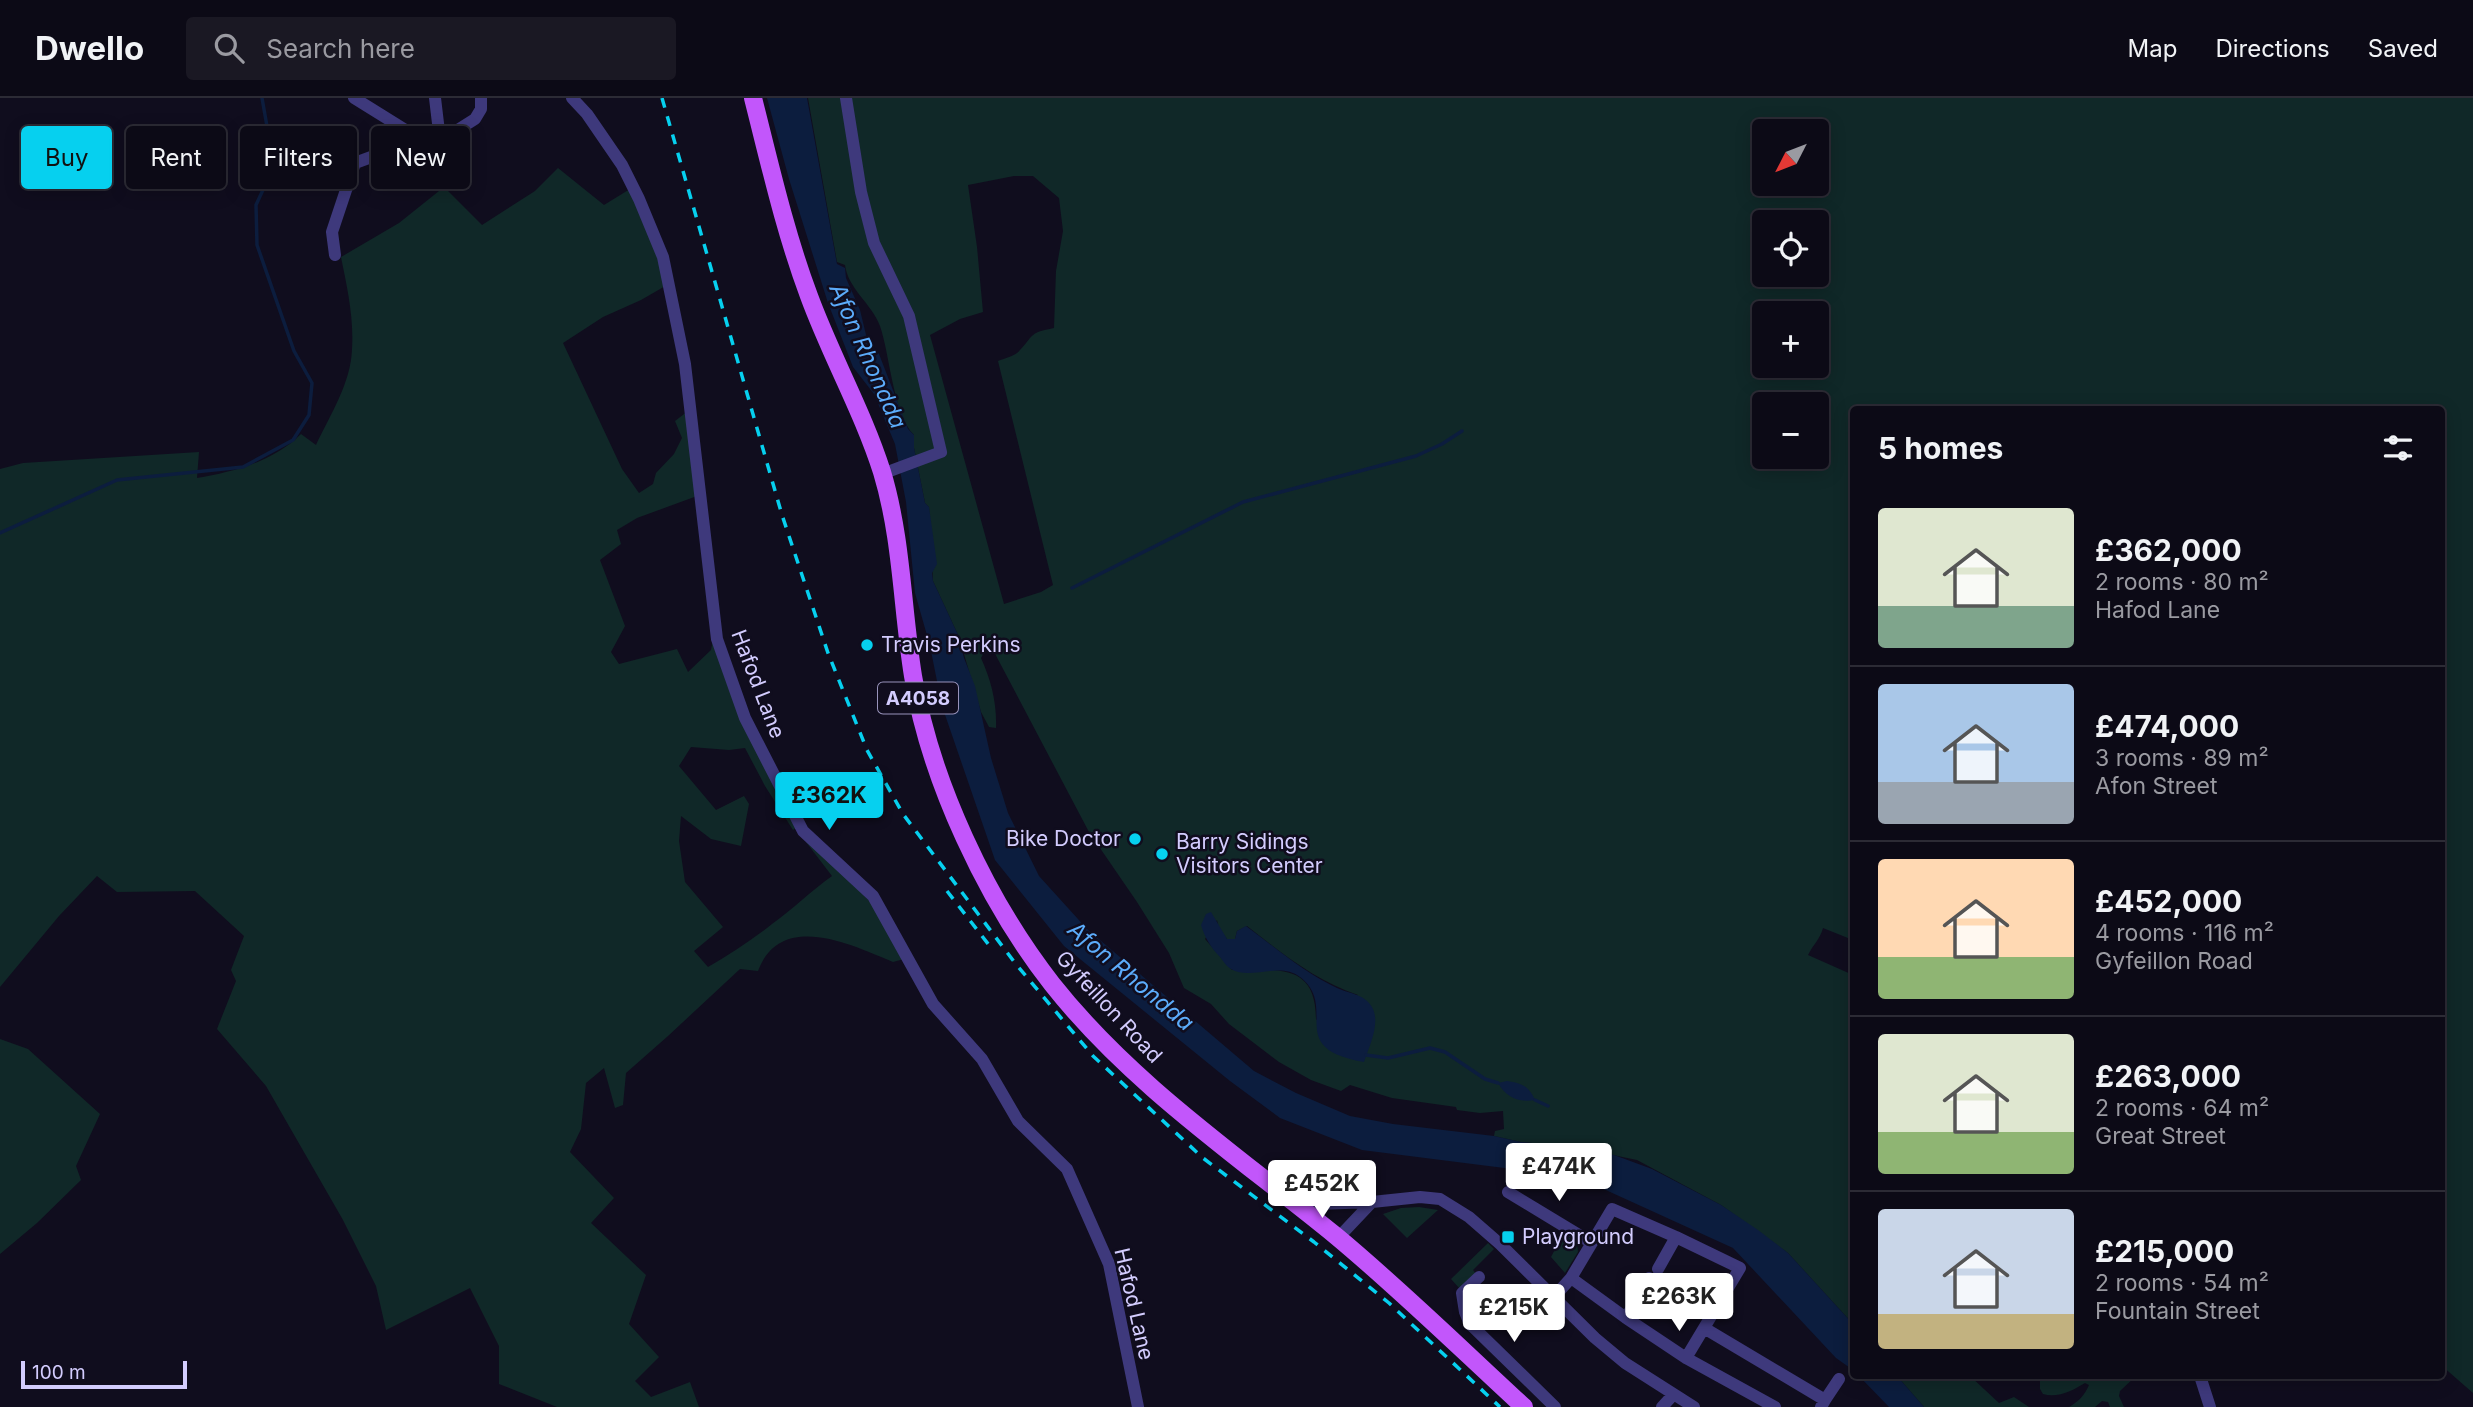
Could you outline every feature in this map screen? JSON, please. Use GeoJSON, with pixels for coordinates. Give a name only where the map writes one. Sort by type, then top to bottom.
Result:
{"type":"FeatureCollection","features":[{"type":"Feature","properties":{"kind":"main road","name":"Gyfeillon Road"},"geometry":{"type":"LineString","coordinates":[[753,98],[790,241],[810,298],[865,426],[889,471],[914,679],[924,724],[957,820],[984,879],[1027,949],[1083,1020],[1162,1096],[1338,1238]]}},
{"type":"Feature","properties":{"kind":"main road","name":"A4058"},"geometry":{"type":"LineString","coordinates":[[1338,1238],[1524,1407]]}},
{"type":"Feature","properties":{"kind":"street"},"geometry":{"type":"LineString","coordinates":[[354,98],[400,126]]}},
{"type":"Feature","properties":{"kind":"street"},"geometry":{"type":"LineString","coordinates":[[435,98],[438,126]]}},
{"type":"Feature","properties":{"kind":"street"},"geometry":{"type":"LineString","coordinates":[[463,126],[475,119],[481,109],[481,98]]}},
{"type":"Feature","properties":{"kind":"street","name":"Hafod Lane"},"geometry":{"type":"LineString","coordinates":[[572,98],[587,114],[622,165],[663,257],[685,364],[717,639],[745,718],[803,831],[873,896],[933,1004],[982,1059],[1018,1121],[1066,1169],[1109,1264],[1138,1407]]}},
{"type":"Feature","properties":{"kind":"street"},"geometry":{"type":"LineString","coordinates":[[846,98],[864,205],[874,243],[908,316],[941,453],[889,471]]}},
{"type":"Feature","properties":{"kind":"street"},"geometry":{"type":"LineString","coordinates":[[335,255],[332,232],[355,163],[371,157]]}},
{"type":"Feature","properties":{"kind":"street"},"geometry":{"type":"LineString","coordinates":[[1277,1191],[1318,1204],[1420,1197],[1440,1199],[1469,1217],[1625,1363],[1694,1407]]}},
{"type":"Feature","properties":{"kind":"street"},"geometry":{"type":"LineString","coordinates":[[1508,1192],[1592,1243]]}},
{"type":"Feature","properties":{"kind":"street"},"geometry":{"type":"LineString","coordinates":[[1338,1238],[1372,1202]]}},
{"type":"Feature","properties":{"kind":"street"},"geometry":{"type":"LineString","coordinates":[[1554,1297],[1571,1278],[1612,1209],[1676,1237],[1740,1268],[1686,1357]]}},
{"type":"Feature","properties":{"kind":"street"},"geometry":{"type":"LineString","coordinates":[[1626,1318],[1676,1237]]}},
{"type":"Feature","properties":{"kind":"street"},"geometry":{"type":"LineString","coordinates":[[1479,1277],[1462,1293],[1470,1324],[1555,1407]]}},
{"type":"Feature","properties":{"kind":"street"},"geometry":{"type":"LineString","coordinates":[[1571,1278],[1686,1357],[1775,1407]]}},
{"type":"Feature","properties":{"kind":"street"},"geometry":{"type":"LineString","coordinates":[[1704,1328],[1823,1404],[1839,1379]]}},
{"type":"Feature","properties":{"kind":"street"},"geometry":{"type":"LineString","coordinates":[[2201,1379],[2210,1407]]}},
{"type":"Feature","properties":{"kind":"street"},"geometry":{"type":"LineString","coordinates":[[1662,1407],[1673,1395]]}},
{"type":"Feature","properties":{"kind":"green space"},"geometry":{"type":"Polygon","coordinates":[[[808,98],[2473,98],[2473,1393],[2445,1368],[2445,406],[1850,406],[1850,939],[1823,928],[1808,955],[1850,974],[1850,1321],[1788,1253],[1721,1205],[1637,1160],[1574,1147],[1521,1142],[1494,1136],[1495,1131],[1504,1129],[1503,1111],[1480,1113],[1457,1110],[1456,1107],[1392,1098],[1350,1085],[1341,1091],[1311,1080],[1279,1062],[1229,1024],[1211,1004],[1184,988],[1169,953],[1089,832],[992,648],[986,649],[981,658],[993,692],[996,728],[989,727],[981,712],[959,637],[933,581],[929,507],[925,503],[914,435],[901,413],[880,326],[847,274],[845,265],[837,262],[808,98]],[[1014,176],[968,185],[983,312],[960,319],[930,335],[1004,604],[1041,592],[1053,585],[998,361],[1016,354],[1036,333],[1054,328],[1056,271],[1063,231],[1059,198],[1033,176],[1014,176]],[[1217,920],[1205,939],[1232,970],[1278,971],[1301,979],[1309,987],[1316,1020],[1358,995],[1313,974],[1247,926],[1237,931],[1235,939],[1227,939],[1219,929],[1217,920]]]}},
{"type":"Feature","properties":{"kind":"green space"},"geometry":{"type":"Polygon","coordinates":[[[558,168],[604,205],[630,189],[649,232],[667,285],[603,317],[563,343],[622,469],[639,493],[653,484],[656,473],[674,454],[682,438],[675,421],[688,411],[697,496],[637,518],[617,530],[621,544],[600,560],[625,626],[611,652],[619,664],[677,649],[688,672],[711,650],[713,640],[798,826],[793,830],[745,748],[729,750],[691,747],[679,766],[716,810],[744,796],[749,804],[741,846],[711,839],[681,816],[679,841],[685,882],[723,927],[694,951],[708,967],[757,936],[832,876],[806,842],[810,839],[875,907],[904,959],[893,962],[838,941],[819,937],[783,941],[769,952],[758,971],[740,969],[626,1073],[623,1105],[615,1108],[604,1068],[586,1083],[581,1129],[570,1152],[614,1198],[591,1223],[646,1275],[629,1324],[659,1357],[635,1381],[651,1397],[690,1382],[699,1407],[557,1407],[499,1384],[499,1346],[470,1288],[386,1330],[376,1286],[343,1220],[266,1086],[217,1029],[236,981],[231,970],[244,936],[195,891],[117,892],[97,876],[59,916],[0,987],[0,469],[23,463],[199,452],[197,478],[253,464],[279,451],[301,434],[316,445],[339,398],[351,362],[351,314],[341,257],[399,223],[442,189],[446,189],[482,225],[535,191],[558,168]]]}},
{"type":"Feature","properties":{"kind":"green space"},"geometry":{"type":"Polygon","coordinates":[[[0,1039],[28,1049],[100,1114],[76,1166],[81,1180],[0,1254],[0,1039]]]}},
{"type":"Feature","properties":{"kind":"green space"},"geometry":{"type":"Polygon","coordinates":[[[1401,1208],[1438,1210],[1407,1238],[1383,1214],[1401,1208]]]}},
{"type":"Feature","properties":{"kind":"green space"},"geometry":{"type":"Polygon","coordinates":[[[1563,1234],[1577,1242],[1578,1252],[1565,1273],[1551,1257],[1563,1234]]]}},
{"type":"Feature","properties":{"kind":"green space"},"geometry":{"type":"Polygon","coordinates":[[[1488,1243],[1494,1249],[1473,1270],[1476,1274],[1460,1289],[1451,1279],[1488,1243]]]}},
{"type":"Feature","properties":{"kind":"green space"},"geometry":{"type":"Polygon","coordinates":[[[1900,1379],[1973,1379],[1999,1403],[2014,1397],[2029,1407],[1924,1407],[1900,1379]]]}},
{"type":"Feature","properties":{"kind":"green space"},"geometry":{"type":"Polygon","coordinates":[[[2040,1379],[2133,1379],[2120,1391],[2119,1396],[2124,1407],[2110,1407],[2108,1402],[2102,1401],[2095,1407],[2069,1407],[2085,1392],[2089,1385],[2085,1383],[2059,1394],[2043,1394],[2040,1379]]]}},
{"type":"Feature","properties":{"kind":"water","name":"Afon Rhondda"},"geometry":{"type":"Polygon","coordinates":[[[767,98],[807,98],[837,264],[845,268],[867,339],[879,354],[908,429],[914,435],[914,448],[925,503],[929,507],[937,564],[932,573],[933,581],[959,637],[975,686],[991,758],[1008,813],[1039,876],[1087,929],[1254,1071],[1296,1093],[1350,1116],[1614,1155],[1652,1169],[1721,1205],[1788,1253],[1850,1321],[1850,1368],[1836,1358],[1733,1248],[1597,1186],[1559,1175],[1362,1150],[1280,1118],[1230,1081],[1064,946],[995,860],[942,706],[930,646],[915,593],[906,502],[895,444],[874,394],[853,367],[828,303],[767,98]]]}},
{"type":"Feature","properties":{"kind":"water"},"geometry":{"type":"Polygon","coordinates":[[[1211,912],[1227,939],[1235,939],[1237,931],[1246,926],[1313,975],[1366,1000],[1373,1009],[1375,1022],[1364,1062],[1340,1056],[1325,1047],[1319,1037],[1311,989],[1300,977],[1283,971],[1247,973],[1228,967],[1211,946],[1201,925],[1206,914],[1211,912]]]}},
{"type":"Feature","properties":{"kind":"water"},"geometry":{"type":"Polygon","coordinates":[[[1507,1081],[1524,1086],[1535,1100],[1523,1101],[1509,1095],[1498,1083],[1507,1081]]]}},
{"type":"Feature","properties":{"kind":"water"},"geometry":{"type":"Polygon","coordinates":[[[1862,1379],[1900,1379],[1924,1407],[1889,1407],[1862,1379]]]}},
{"type":"Feature","properties":{"kind":"waterway"},"geometry":{"type":"LineString","coordinates":[[0,533],[117,480],[243,467],[293,440],[309,415],[312,383],[294,351],[257,245],[256,205],[274,166],[262,98]]}},
{"type":"Feature","properties":{"kind":"waterway"},"geometry":{"type":"LineString","coordinates":[[1072,588],[1243,502],[1416,456],[1462,431]]}},
{"type":"Feature","properties":{"kind":"waterway"},"geometry":{"type":"LineString","coordinates":[[1366,1055],[1388,1058],[1430,1048],[1445,1052],[1485,1079],[1498,1083]]}},
{"type":"Feature","properties":{"kind":"waterway"},"geometry":{"type":"LineString","coordinates":[[1535,1100],[1548,1106]]}},
{"type":"Feature","properties":{"kind":"railway"},"geometry":{"type":"LineString","coordinates":[[662,98],[782,515],[828,653],[867,750],[903,814],[1015,963],[1093,1056],[1203,1158],[1389,1303],[1500,1407]]}},
{"type":"Feature","properties":{"kind":"railway"},"geometry":{"type":"LineString","coordinates":[[947,891],[992,949]]}},
{"type":"Feature","properties":{"kind":"place","name":"Travis Perkins"},"geometry":{"type":"Point","coordinates":[867,645]}},
{"type":"Feature","properties":{"kind":"place","name":"Bike Doctor"},"geometry":{"type":"Point","coordinates":[1135,839]}},
{"type":"Feature","properties":{"kind":"place","name":"Barry Sidings Visitors Center"},"geometry":{"type":"Point","coordinates":[1162,854]}},
{"type":"Feature","properties":{"kind":"place","name":"Playground"},"geometry":{"type":"Point","coordinates":[1508,1237]}}]}
